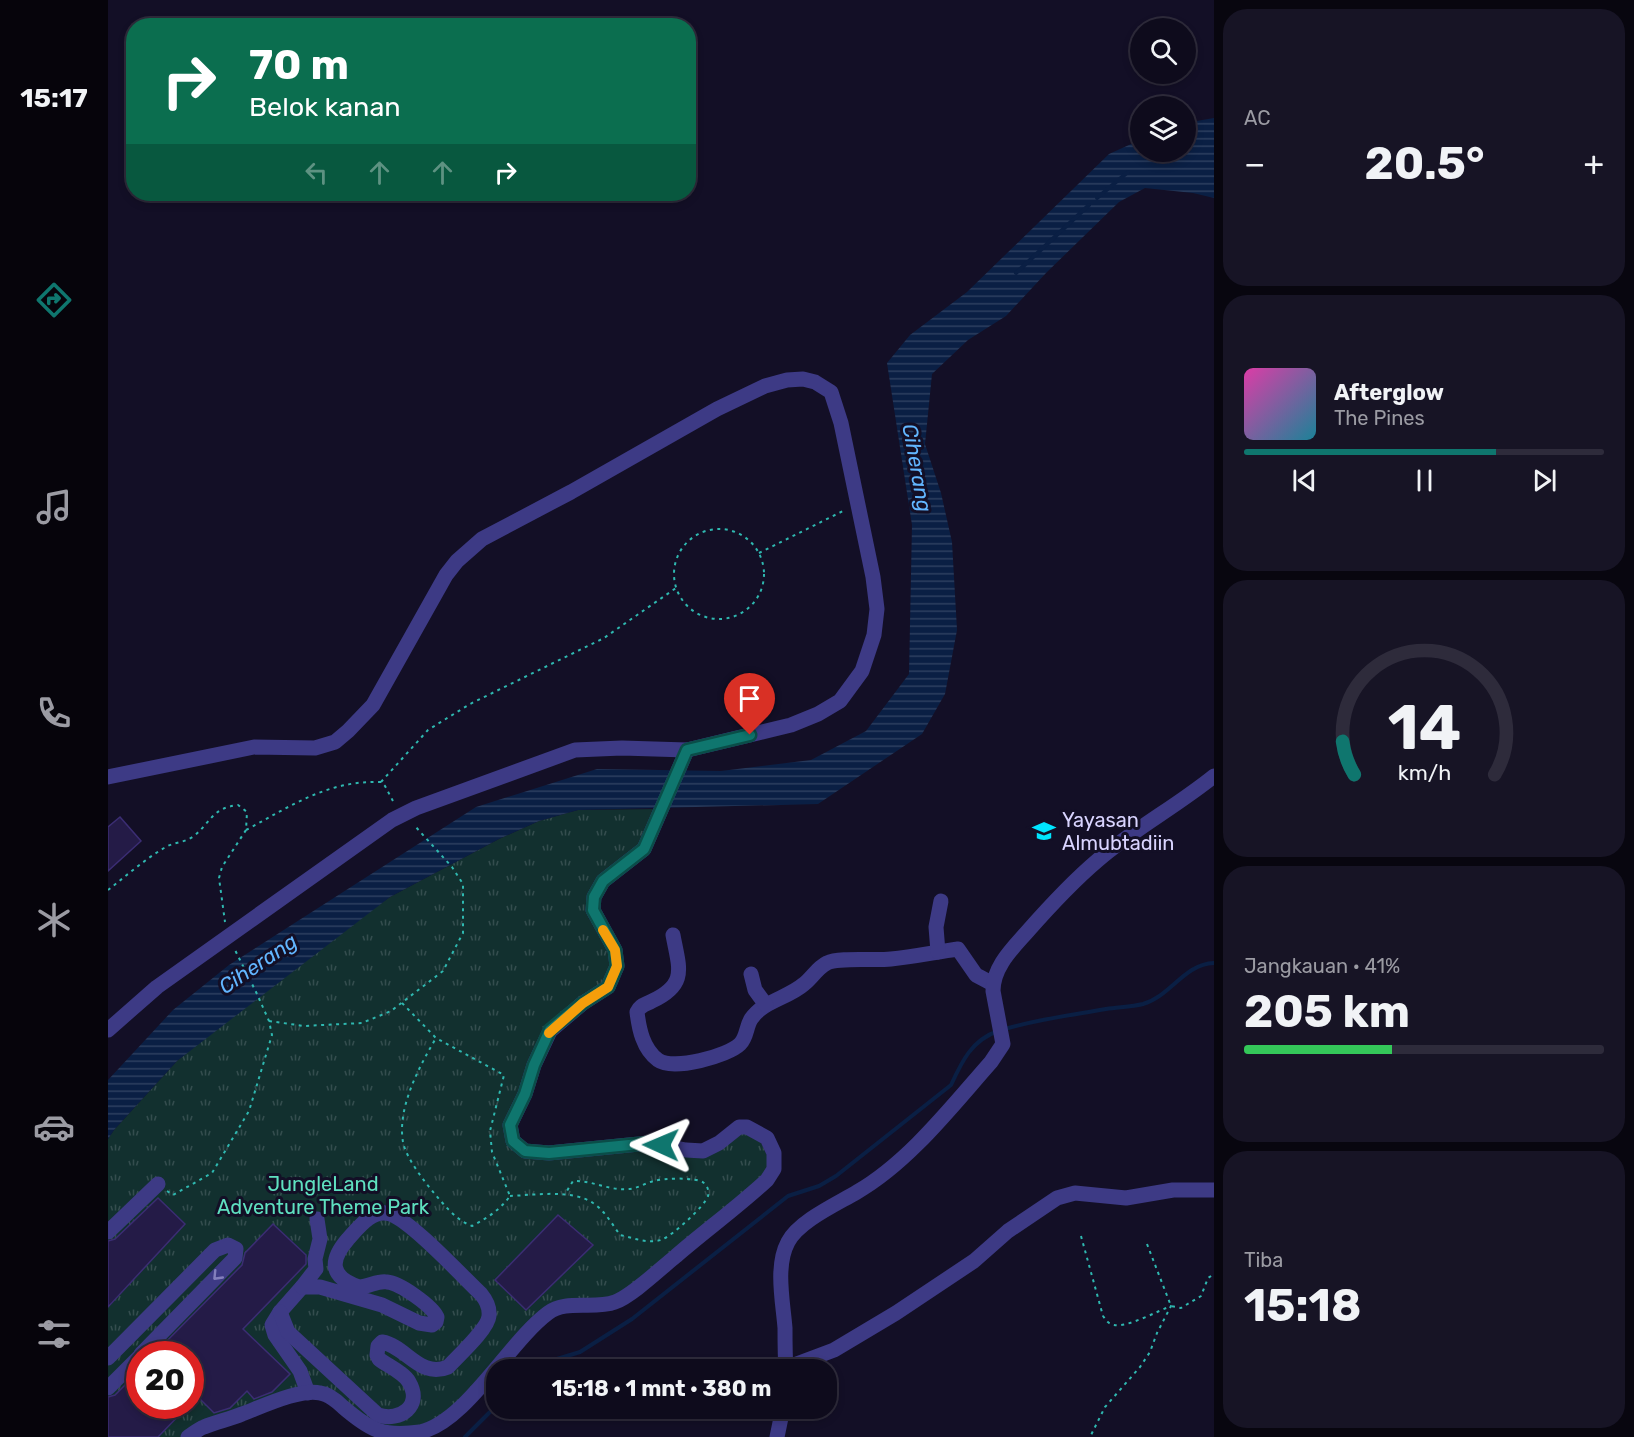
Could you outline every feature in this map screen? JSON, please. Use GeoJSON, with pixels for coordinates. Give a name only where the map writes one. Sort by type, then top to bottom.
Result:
{"type":"FeatureCollection","features":[{"type":"Feature","properties":{"kind":"street"},"geometry":{"type":"LineString","coordinates":[[108,777],[254,747],[315,748],[335,742],[373,705],[446,575],[468,549],[482,538],[571,492],[717,409],[765,386],[803,379],[815,382],[831,392],[841,423],[873,577],[877,609],[874,635],[862,671],[840,701],[819,714],[767,732],[687,750],[622,748],[575,750],[436,800],[409,818],[392,820],[157,987],[108,1030]]}},
{"type":"Feature","properties":{"kind":"street"},"geometry":{"type":"LineString","coordinates":[[188,1437],[202,1428],[276,1400],[320,1392],[339,1403],[364,1425],[387,1435],[406,1435],[443,1423],[548,1313],[555,1308],[598,1306],[616,1302],[651,1277],[767,1180],[774,1169],[774,1154],[767,1138],[747,1126],[739,1127],[719,1143],[703,1151],[649,1143],[549,1153],[525,1151],[513,1141],[510,1125],[550,1030],[583,1003],[608,987],[617,966],[615,950],[593,910],[594,897],[603,881],[644,849],[687,750]]}},
{"type":"Feature","properties":{"kind":"street"},"geometry":{"type":"LineString","coordinates":[[786,1359],[782,1277],[784,1251],[788,1240],[798,1229],[821,1213],[876,1181],[896,1165],[992,1062],[1002,1047],[993,984],[998,970],[1051,904],[1100,858],[1214,776]]}},
{"type":"Feature","properties":{"kind":"street"},"geometry":{"type":"LineString","coordinates":[[938,952],[936,927],[942,901]]}},
{"type":"Feature","properties":{"kind":"street"},"geometry":{"type":"LineString","coordinates":[[673,935],[679,965],[677,982],[669,992],[642,1006],[637,1012],[644,1043],[658,1060],[664,1063],[684,1063],[719,1055],[742,1043],[751,1019],[766,1005],[803,985],[819,969],[833,961],[891,959],[960,949],[971,970],[993,984]]}},
{"type":"Feature","properties":{"kind":"street"},"geometry":{"type":"LineString","coordinates":[[751,974],[755,990],[766,1005]]}},
{"type":"Feature","properties":{"kind":"street"},"geometry":{"type":"LineString","coordinates":[[108,1232],[158,1184]]}},
{"type":"Feature","properties":{"kind":"street"},"geometry":{"type":"LineString","coordinates":[[811,1359],[834,1350],[896,1313],[974,1261],[1008,1231],[1057,1198],[1075,1193],[1126,1197],[1173,1190],[1214,1190]]}},
{"type":"Feature","properties":{"kind":"street"},"geometry":{"type":"LineString","coordinates":[[280,1312],[288,1332],[378,1414],[389,1417],[396,1417],[407,1411],[412,1405],[413,1392],[408,1380],[377,1355],[378,1346],[382,1342],[391,1344],[426,1369],[442,1370],[448,1367],[480,1332],[489,1318],[489,1307],[481,1294],[414,1231],[390,1214],[378,1215],[361,1224],[337,1253],[334,1263],[336,1269],[343,1279],[359,1287],[381,1281],[393,1283],[432,1309],[437,1317],[436,1322],[432,1325],[419,1323],[382,1305],[320,1287],[302,1287]]}},
{"type":"Feature","properties":{"kind":"street"},"geometry":{"type":"LineString","coordinates":[[308,1393],[300,1371],[272,1325],[316,1269],[315,1258],[320,1246],[317,1219]]}},
{"type":"Feature","properties":{"kind":"street"},"geometry":{"type":"LineString","coordinates":[[108,1358],[215,1250],[228,1245],[236,1249],[235,1258],[155,1341]]}},
{"type":"Feature","properties":{"kind":"street"},"geometry":{"type":"LineString","coordinates":[[133,1332],[138,1341]]}},
{"type":"Feature","properties":{"kind":"street"},"geometry":{"type":"LineString","coordinates":[[108,1388],[126,1370]]}},
{"type":"Feature","properties":{"kind":"street"},"geometry":{"type":"LineString","coordinates":[[777,1437],[781,1419]]}},
{"type":"Feature","properties":{"kind":"path"},"geometry":{"type":"LineString","coordinates":[[759,553],[858,504]]}},
{"type":"Feature","properties":{"kind":"path"},"geometry":{"type":"LineString","coordinates":[[723,529],[738,533],[750,541],[759,553],[764,567],[764,582],[754,602],[736,615],[722,619],[707,618],[693,611],[682,601],[676,588],[673,573],[676,559],[683,546],[708,530],[723,529]]}},
{"type":"Feature","properties":{"kind":"path"},"geometry":{"type":"LineString","coordinates":[[381,782],[428,730],[470,704],[604,638],[676,588]]}},
{"type":"Feature","properties":{"kind":"path"},"geometry":{"type":"LineString","coordinates":[[158,1184],[173,1195],[212,1173],[249,1111],[272,1035],[269,1021],[257,994],[227,936],[219,878],[222,867],[246,830],[322,790],[363,781],[381,782],[392,802],[452,867],[463,885],[463,933],[443,971],[391,1011],[362,1023],[304,1026],[269,1021]]}},
{"type":"Feature","properties":{"kind":"path"},"geometry":{"type":"LineString","coordinates":[[108,890],[165,847],[194,836],[214,813],[227,806],[238,805],[246,812],[246,830]]}},
{"type":"Feature","properties":{"kind":"path"},"geometry":{"type":"LineString","coordinates":[[402,1003],[436,1038],[504,1075],[490,1131],[492,1152],[510,1196]]}},
{"type":"Feature","properties":{"kind":"path"},"geometry":{"type":"LineString","coordinates":[[436,1038],[420,1067],[402,1115],[403,1144],[421,1178],[461,1222],[472,1226],[487,1218],[510,1196]]}},
{"type":"Feature","properties":{"kind":"path"},"geometry":{"type":"LineString","coordinates":[[510,1196],[565,1194],[592,1202],[607,1216],[620,1235],[647,1242],[663,1239],[674,1231],[705,1203],[709,1190],[704,1182],[696,1180],[656,1180],[630,1190],[610,1189],[583,1181],[573,1181],[565,1194]]}},
{"type":"Feature","properties":{"kind":"path"},"geometry":{"type":"LineString","coordinates":[[1081,1236],[1103,1316],[1108,1323],[1116,1326],[1171,1306],[1181,1308],[1201,1296],[1208,1278],[1214,1274]]}},
{"type":"Feature","properties":{"kind":"path"},"geometry":{"type":"LineString","coordinates":[[1090,1437],[1105,1407],[1150,1352],[1171,1306],[1147,1244]]}},
{"type":"Feature","properties":{"kind":"green space","name":"JungleLand Adventure Theme Park"},"geometry":{"type":"Polygon","coordinates":[[[662,809],[644,849],[595,897],[615,950],[608,987],[550,1031],[510,1125],[525,1151],[649,1143],[686,1150],[719,1143],[754,1129],[774,1169],[616,1302],[555,1308],[505,1359],[486,1359],[486,1379],[443,1423],[387,1435],[320,1393],[189,1437],[108,1437],[108,1139],[114,1130],[177,1061],[278,977],[390,897],[499,839],[539,821],[578,810],[662,809]]]}},
{"type":"Feature","properties":{"kind":"water"},"geometry":{"type":"Polygon","coordinates":[[[1214,118],[1214,198],[1193,193],[1145,188],[1119,202],[1046,273],[1006,316],[968,340],[932,374],[925,444],[941,493],[952,542],[957,630],[945,694],[922,734],[818,804],[578,810],[539,821],[499,839],[390,897],[177,1061],[108,1139],[108,1080],[173,1010],[229,965],[476,807],[597,769],[721,771],[811,760],[866,731],[909,674],[912,525],[887,363],[910,335],[967,292],[1109,154],[1130,145],[1130,162],[1196,162],[1196,121],[1214,118]]]}},
{"type":"Feature","properties":{"kind":"building"},"geometry":{"type":"Polygon","coordinates":[[[120,817],[141,841],[108,871],[108,827],[120,817]]]}},
{"type":"Feature","properties":{"kind":"building"},"geometry":{"type":"Polygon","coordinates":[[[158,1198],[185,1224],[108,1307],[108,1241],[115,1239],[158,1198]]]}},
{"type":"Feature","properties":{"kind":"building"},"geometry":{"type":"Polygon","coordinates":[[[558,1215],[593,1245],[526,1310],[495,1280],[558,1215]]]}},
{"type":"Feature","properties":{"kind":"building"},"geometry":{"type":"Polygon","coordinates":[[[273,1224],[306,1255],[306,1264],[243,1329],[290,1374],[272,1392],[254,1399],[247,1391],[230,1408],[214,1413],[204,1403],[204,1341],[167,1341],[242,1265],[245,1253],[273,1224]]]}},
{"type":"Feature","properties":{"kind":"building"},"geometry":{"type":"Polygon","coordinates":[[[126,1384],[126,1419],[175,1419],[158,1437],[108,1437],[108,1397],[115,1395],[126,1384]]]}},
{"type":"Feature","properties":{"kind":"waterway","name":"Ciherang"},"geometry":{"type":"LineString","coordinates":[[1097,198],[1128,172]]}},
{"type":"Feature","properties":{"kind":"waterway","name":"Ciherang"},"geometry":{"type":"LineString","coordinates":[[1016,273],[1089,205]]}},
{"type":"Feature","properties":{"kind":"waterway"},"geometry":{"type":"LineString","coordinates":[[1005,1029],[1030,1022],[1143,1004],[1162,994],[1194,969],[1214,963]]}},
{"type":"Feature","properties":{"kind":"waterway"},"geometry":{"type":"LineString","coordinates":[[557,1359],[580,1352],[632,1319],[788,1196],[819,1186],[836,1176],[951,1085],[969,1052],[981,1040],[998,1031]]}},
{"type":"Feature","properties":{"kind":"waterway"},"geometry":{"type":"LineString","coordinates":[[465,1437],[486,1416]]}},
{"type":"Feature","properties":{"kind":"slow traffic"},"geometry":{"type":"LineString","coordinates":[[549,1033],[583,1003],[608,987],[617,966],[615,950],[603,930]]}},
{"type":"Feature","properties":{"kind":"place","name":"Yayasan Almubtadiin"},"geometry":{"type":"Point","coordinates":[1044,831]}},
{"type":"Feature","properties":{"kind":"route"},"geometry":{"type":"LineString","coordinates":[[661,1145],[649,1143],[549,1153],[525,1151],[513,1141],[510,1125],[550,1030],[583,1003],[608,987],[617,966],[615,950],[593,910],[594,897],[603,881],[644,849],[687,750],[750,735]]}}]}
